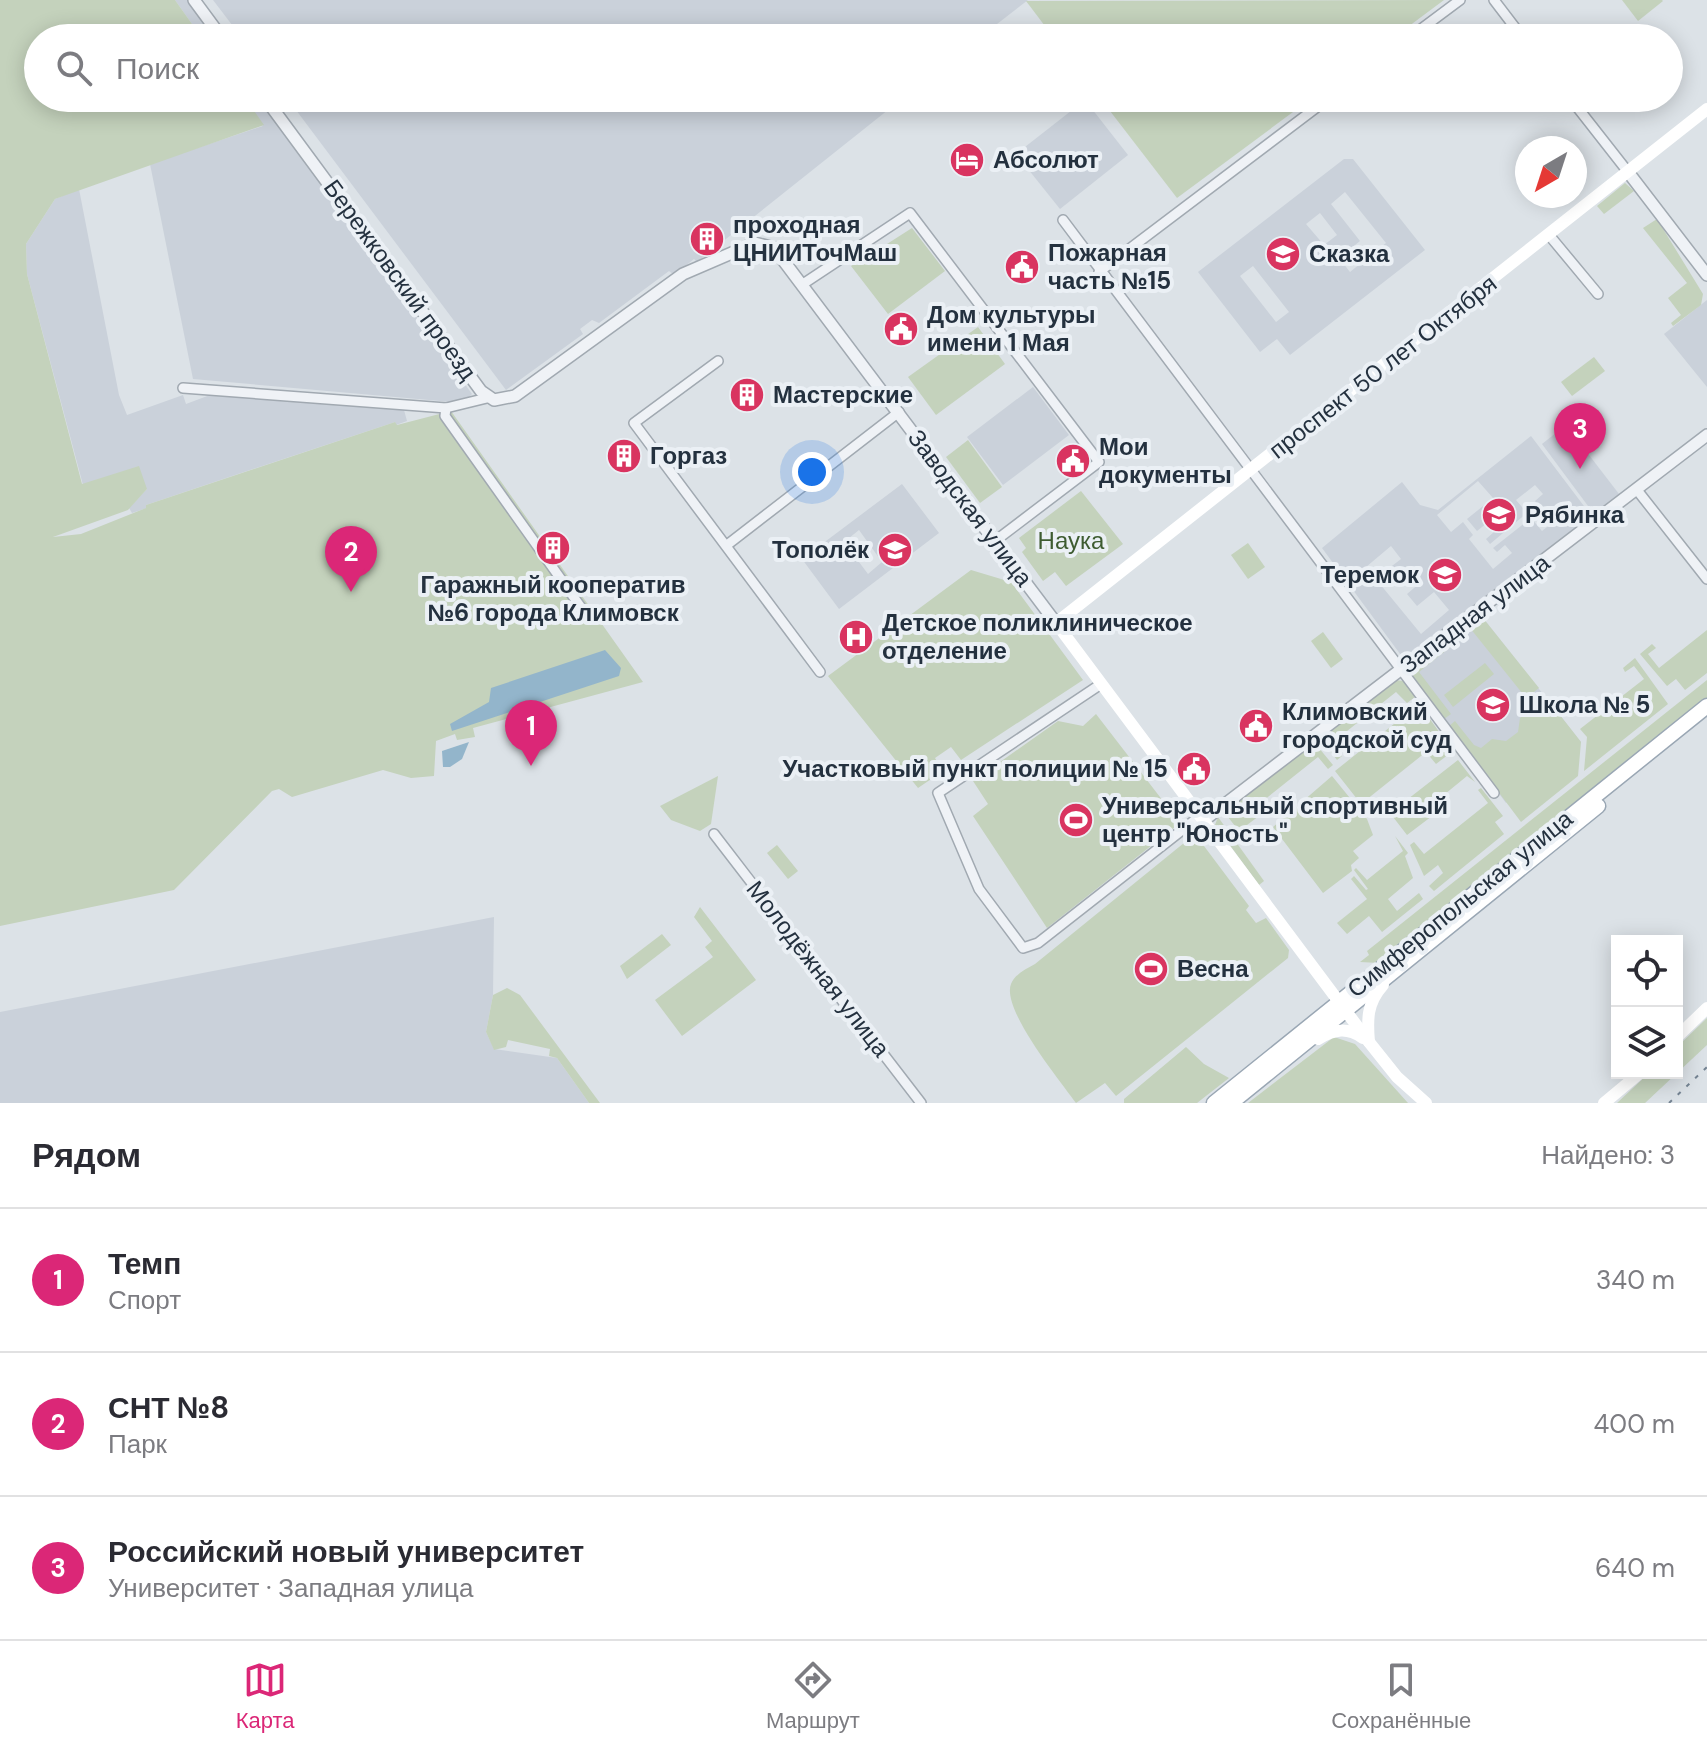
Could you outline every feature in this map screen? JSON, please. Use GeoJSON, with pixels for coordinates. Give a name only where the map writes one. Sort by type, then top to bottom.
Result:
{"type":"FeatureCollection","features":[{"type":"Feature","properties":{"kind":"main road","name":"проспект 50 лет Октября"},"geometry":{"type":"LineString","coordinates":[[1056,623],[1707,109]]}},
{"type":"Feature","properties":{"kind":"main road","name":"Заводская улица"},"geometry":{"type":"LineString","coordinates":[[1056,623],[1369,1042],[1397,1077],[1426,1103]]}},
{"type":"Feature","properties":{"kind":"main road","name":"Симферопольская улица"},"geometry":{"type":"LineString","coordinates":[[1214,1103],[1343,1007],[1707,706]]}},
{"type":"Feature","properties":{"kind":"main road","name":"Симферопольская улица"},"geometry":{"type":"LineString","coordinates":[[1231,1103],[1299,1049],[1343,1007],[1388,979],[1707,717]]}},
{"type":"Feature","properties":{"kind":"main road"},"geometry":{"type":"LineString","coordinates":[[1369,1042],[1367,1015],[1373,996],[1388,979]]}},
{"type":"Feature","properties":{"kind":"main road"},"geometry":{"type":"LineString","coordinates":[[1683,1031],[1707,1008]]}},
{"type":"Feature","properties":{"kind":"main road"},"geometry":{"type":"LineString","coordinates":[[1299,1049],[1340,1030],[1351,1030],[1369,1042]]}},
{"type":"Feature","properties":{"kind":"main road"},"geometry":{"type":"LineString","coordinates":[[1604,1103],[1633,1079]]}},
{"type":"Feature","properties":{"kind":"street"},"geometry":{"type":"LineString","coordinates":[[194,0],[212,24]]}},
{"type":"Feature","properties":{"kind":"street"},"geometry":{"type":"LineString","coordinates":[[1428,24],[1460,0]]}},
{"type":"Feature","properties":{"kind":"street"},"geometry":{"type":"LineString","coordinates":[[1494,0],[1512,24]]}},
{"type":"Feature","properties":{"kind":"street","name":"Бережковский проезд"},"geometry":{"type":"LineString","coordinates":[[275,112],[487,398],[500,400],[515,396],[674,281]]}},
{"type":"Feature","properties":{"kind":"street"},"geometry":{"type":"LineString","coordinates":[[1099,272],[1310,112]]}},
{"type":"Feature","properties":{"kind":"street"},"geometry":{"type":"LineString","coordinates":[[1581,112],[1707,275]]}},
{"type":"Feature","properties":{"kind":"street"},"geometry":{"type":"LineString","coordinates":[[803,284],[910,213],[1062,410],[1099,462],[995,541]]}},
{"type":"Feature","properties":{"kind":"street"},"geometry":{"type":"LineString","coordinates":[[1063,220],[1099,272],[1494,793]]}},
{"type":"Feature","properties":{"kind":"street"},"geometry":{"type":"LineString","coordinates":[[1549,235],[1598,294]]}},
{"type":"Feature","properties":{"kind":"street","name":"Заводская улица"},"geometry":{"type":"LineString","coordinates":[[674,281],[762,242],[774,248],[1056,623]]}},
{"type":"Feature","properties":{"kind":"street"},"geometry":{"type":"LineString","coordinates":[[718,361],[634,423],[820,672]]}},
{"type":"Feature","properties":{"kind":"street"},"geometry":{"type":"LineString","coordinates":[[183,388],[446,408],[487,398]]}},
{"type":"Feature","properties":{"kind":"street"},"geometry":{"type":"LineString","coordinates":[[446,408],[445,416],[470,453],[585,613]]}},
{"type":"Feature","properties":{"kind":"street"},"geometry":{"type":"LineString","coordinates":[[727,545],[899,412]]}},
{"type":"Feature","properties":{"kind":"street","name":"Западная улица"},"geometry":{"type":"LineString","coordinates":[[1202,819],[1402,670],[1707,435]]}},
{"type":"Feature","properties":{"kind":"street"},"geometry":{"type":"LineString","coordinates":[[1637,490],[1707,579]]}},
{"type":"Feature","properties":{"kind":"street"},"geometry":{"type":"LineString","coordinates":[[1101,684],[938,793],[979,889],[1023,948],[1038,943],[1202,819]]}},
{"type":"Feature","properties":{"kind":"street","name":"Молодёжная улица"},"geometry":{"type":"LineString","coordinates":[[714,834],[921,1103]]}},
{"type":"Feature","properties":{"kind":"shaded area"},"geometry":{"type":"Polygon","coordinates":[[[175,0],[188,0],[206,24],[192,24],[175,0]]]}},
{"type":"Feature","properties":{"kind":"shaded area"},"geometry":{"type":"Polygon","coordinates":[[[213,0],[1028,0],[997,24],[231,24],[213,0]]]}},
{"type":"Feature","properties":{"kind":"shaded area"},"geometry":{"type":"Polygon","coordinates":[[[254,112],[269,112],[472,394],[463,403],[193,379],[150,164],[263,126],[254,112]]]}},
{"type":"Feature","properties":{"kind":"shaded area"},"geometry":{"type":"Polygon","coordinates":[[[298,112],[885,112],[697,262],[694,259],[674,275],[669,271],[599,323],[592,320],[580,329],[583,334],[506,390],[298,112]]]}},
{"type":"Feature","properties":{"kind":"shaded area"},"geometry":{"type":"Polygon","coordinates":[[[1070,112],[1094,112],[1128,155],[1060,209],[1016,154],[1070,112]]]}},
{"type":"Feature","properties":{"kind":"shaded area","name":"Сказка"},"geometry":{"type":"Polygon","coordinates":[[[1344,159],[1353,159],[1425,250],[1290,355],[1277,339],[1260,352],[1198,272],[1344,159]],[[1345,192],[1331,204],[1360,241],[1339,258],[1350,272],[1386,243],[1345,192]],[[1320,213],[1306,224],[1324,245],[1337,235],[1320,213]],[[1253,266],[1240,276],[1276,322],[1289,312],[1253,266]]]}},
{"type":"Feature","properties":{"kind":"shaded area"},"geometry":{"type":"Polygon","coordinates":[[[79,189],[119,395],[127,415],[183,395],[186,404],[210,395],[404,410],[407,421],[396,425],[395,422],[241,473],[146,505],[147,508],[132,513],[129,508],[147,489],[83,485],[27,274],[26,244],[55,199],[79,189]]]}},
{"type":"Feature","properties":{"kind":"shaded area"},"geometry":{"type":"Polygon","coordinates":[[[1707,300],[1707,387],[1664,334],[1707,300]]]}},
{"type":"Feature","properties":{"kind":"shaded area"},"geometry":{"type":"Polygon","coordinates":[[[1033,387],[1069,435],[1003,485],[967,437],[1033,387]]]}},
{"type":"Feature","properties":{"kind":"shaded area"},"geometry":{"type":"Polygon","coordinates":[[[1566,425],[1619,494],[1594,514],[1542,444],[1566,425]]]}},
{"type":"Feature","properties":{"kind":"shaded area"},"geometry":{"type":"Polygon","coordinates":[[[1531,436],[1593,518],[1406,662],[1322,548],[1402,482],[1420,505],[1438,510],[1531,436]],[[1478,481],[1437,515],[1451,532],[1463,522],[1473,535],[1469,539],[1493,569],[1512,553],[1505,545],[1497,552],[1493,548],[1531,518],[1542,531],[1562,515],[1554,506],[1545,514],[1535,501],[1543,494],[1535,485],[1516,500],[1527,513],[1490,544],[1486,539],[1494,532],[1487,523],[1477,531],[1467,519],[1493,498],[1478,481]],[[1391,546],[1366,567],[1421,634],[1449,610],[1434,592],[1417,606],[1407,594],[1421,582],[1410,570],[1398,580],[1388,569],[1401,559],[1391,546]]]}},
{"type":"Feature","properties":{"kind":"shaded area","name":"Тополёк"},"geometry":{"type":"Polygon","coordinates":[[[902,484],[939,533],[839,609],[802,559],[902,484]],[[859,530],[844,542],[868,574],[882,562],[859,530]]]}},
{"type":"Feature","properties":{"kind":"shaded area","name":"Школа № 5"},"geometry":{"type":"Polygon","coordinates":[[[1483,618],[1581,742],[1506,803],[1410,673],[1483,618]]]}},
{"type":"Feature","properties":{"kind":"shaded area"},"geometry":{"type":"Polygon","coordinates":[[[494,917],[493,995],[486,1032],[494,1049],[557,1058],[589,1103],[0,1103],[0,1012],[494,917]]]}},
{"type":"Feature","properties":{"kind":"green space"},"geometry":{"type":"Polygon","coordinates":[[[0,0],[175,0],[192,24],[24,24],[24,112],[255,112],[264,125],[55,199],[26,244],[27,274],[82,484],[139,466],[147,489],[128,510],[53,537],[81,534],[146,508],[146,505],[395,422],[397,425],[451,411],[643,682],[473,728],[475,737],[457,740],[455,734],[436,741],[434,776],[411,778],[383,770],[292,797],[279,789],[272,791],[174,890],[0,926],[0,0]]]}},
{"type":"Feature","properties":{"kind":"green space"},"geometry":{"type":"Polygon","coordinates":[[[1444,0],[1412,24],[1043,24],[1026,1],[1444,0]]]}},
{"type":"Feature","properties":{"kind":"green space"},"geometry":{"type":"Polygon","coordinates":[[[1622,0],[1662,0],[1663,1],[1638,21],[1622,0]]]}},
{"type":"Feature","properties":{"kind":"green space"},"geometry":{"type":"Polygon","coordinates":[[[1111,112],[1293,112],[1177,198],[1111,112]]]}},
{"type":"Feature","properties":{"kind":"green space"},"geometry":{"type":"Polygon","coordinates":[[[1625,183],[1634,191],[1604,214],[1597,206],[1625,183]]]}},
{"type":"Feature","properties":{"kind":"green space"},"geometry":{"type":"Polygon","coordinates":[[[1657,219],[1703,294],[1701,305],[1673,326],[1671,323],[1681,315],[1668,298],[1687,283],[1643,228],[1657,219]]]}},
{"type":"Feature","properties":{"kind":"green space"},"geometry":{"type":"Polygon","coordinates":[[[912,228],[945,271],[888,314],[851,266],[878,250],[882,254],[890,249],[887,244],[912,228]]]}},
{"type":"Feature","properties":{"kind":"green space"},"geometry":{"type":"Polygon","coordinates":[[[978,327],[1005,364],[936,415],[908,377],[978,327]]]}},
{"type":"Feature","properties":{"kind":"green space"},"geometry":{"type":"Polygon","coordinates":[[[1594,357],[1605,371],[1572,396],[1561,382],[1594,357]]]}},
{"type":"Feature","properties":{"kind":"green space"},"geometry":{"type":"Polygon","coordinates":[[[968,440],[1002,487],[980,503],[946,457],[968,440]]]}},
{"type":"Feature","properties":{"kind":"green space","name":"Наука"},"geometry":{"type":"Polygon","coordinates":[[[1081,491],[1123,544],[1066,586],[1055,572],[1043,581],[1022,552],[1026,548],[1019,538],[1081,491]]]}},
{"type":"Feature","properties":{"kind":"green space"},"geometry":{"type":"Polygon","coordinates":[[[1248,543],[1265,567],[1248,579],[1231,555],[1248,543]]]}},
{"type":"Feature","properties":{"kind":"green space"},"geometry":{"type":"Polygon","coordinates":[[[971,570],[1011,582],[1083,680],[961,760],[951,747],[935,758],[943,771],[918,788],[828,676],[971,570]]]}},
{"type":"Feature","properties":{"kind":"green space"},"geometry":{"type":"Polygon","coordinates":[[[1483,618],[1539,688],[1526,698],[1470,628],[1483,618]]]}},
{"type":"Feature","properties":{"kind":"green space"},"geometry":{"type":"Polygon","coordinates":[[[1707,630],[1707,673],[1685,690],[1676,679],[1667,686],[1640,654],[1652,644],[1656,648],[1648,654],[1659,668],[1707,630]]]}},
{"type":"Feature","properties":{"kind":"green space"},"geometry":{"type":"Polygon","coordinates":[[[1323,632],[1343,659],[1331,668],[1311,641],[1323,632]]]}},
{"type":"Feature","properties":{"kind":"green space"},"geometry":{"type":"Polygon","coordinates":[[[1462,635],[1419,672],[1451,714],[1444,719],[1410,673],[1462,635]]]}},
{"type":"Feature","properties":{"kind":"green space"},"geometry":{"type":"Polygon","coordinates":[[[1635,658],[1668,704],[1584,771],[1587,737],[1580,729],[1644,679],[1634,666],[1625,672],[1623,668],[1635,658]]]}},
{"type":"Feature","properties":{"kind":"green space"},"geometry":{"type":"Polygon","coordinates":[[[1485,663],[1494,674],[1453,707],[1444,695],[1485,663]]]}},
{"type":"Feature","properties":{"kind":"green space"},"geometry":{"type":"Polygon","coordinates":[[[1395,680],[1404,681],[1415,697],[1407,703],[1396,692],[1332,743],[1342,756],[1337,760],[1320,738],[1395,680]]]}},
{"type":"Feature","properties":{"kind":"green space"},"geometry":{"type":"Polygon","coordinates":[[[1707,680],[1707,701],[1379,963],[1360,962],[1369,955],[1367,951],[1707,680]]]}},
{"type":"Feature","properties":{"kind":"green space"},"geometry":{"type":"Polygon","coordinates":[[[1542,692],[1581,742],[1578,776],[1521,822],[1449,726],[1455,721],[1474,745],[1481,748],[1492,739],[1506,741],[1518,732],[1520,718],[1532,708],[1529,702],[1542,692]]]}},
{"type":"Feature","properties":{"kind":"green space"},"geometry":{"type":"Polygon","coordinates":[[[1419,704],[1453,751],[1436,764],[1426,752],[1361,804],[1335,771],[1419,704]]]}},
{"type":"Feature","properties":{"kind":"green space","name":"Универсальный спортивный центр \"Юность\""},"geometry":{"type":"Polygon","coordinates":[[[1096,714],[1180,823],[1047,928],[973,816],[988,804],[973,781],[1058,721],[1083,726],[1096,714]]]}},
{"type":"Feature","properties":{"kind":"green space"},"geometry":{"type":"Polygon","coordinates":[[[1314,742],[1333,765],[1328,769],[1318,757],[1254,808],[1259,816],[1239,831],[1224,812],[1314,742]]]}},
{"type":"Feature","properties":{"kind":"green space"},"geometry":{"type":"Polygon","coordinates":[[[1458,760],[1475,782],[1467,776],[1434,803],[1440,810],[1407,835],[1390,813],[1458,760]]]}},
{"type":"Feature","properties":{"kind":"green space"},"geometry":{"type":"Polygon","coordinates":[[[718,776],[711,824],[700,831],[671,820],[660,806],[718,776]]]}},
{"type":"Feature","properties":{"kind":"green space"},"geometry":{"type":"Polygon","coordinates":[[[1332,776],[1367,819],[1373,835],[1353,851],[1359,858],[1351,865],[1352,871],[1323,893],[1273,827],[1332,776]]]}},
{"type":"Feature","properties":{"kind":"green space"},"geometry":{"type":"Polygon","coordinates":[[[1481,788],[1503,816],[1495,822],[1504,834],[1434,891],[1429,886],[1443,873],[1438,865],[1424,876],[1410,845],[1414,842],[1424,854],[1488,803],[1478,790],[1481,788]]]}},
{"type":"Feature","properties":{"kind":"green space"},"geometry":{"type":"Polygon","coordinates":[[[1218,817],[1264,881],[1259,885],[1215,825],[1218,817]]]}},
{"type":"Feature","properties":{"kind":"green space","name":"Весна"},"geometry":{"type":"Polygon","coordinates":[[[1195,834],[1249,906],[1246,910],[1256,923],[1266,918],[1289,950],[1288,958],[1116,1096],[1105,1083],[1076,1103],[1023,1027],[1010,995],[1011,984],[1018,975],[1195,834]]]}},
{"type":"Feature","properties":{"kind":"green space"},"geometry":{"type":"Polygon","coordinates":[[[1395,836],[1408,853],[1405,856],[1413,878],[1388,899],[1397,911],[1419,893],[1423,899],[1382,932],[1369,916],[1347,934],[1337,923],[1367,899],[1351,879],[1354,876],[1368,889],[1354,870],[1356,868],[1367,880],[1403,851],[1395,836]]]}},
{"type":"Feature","properties":{"kind":"green space"},"geometry":{"type":"Polygon","coordinates":[[[777,845],[798,871],[788,879],[767,853],[777,845]]]}},
{"type":"Feature","properties":{"kind":"green space"},"geometry":{"type":"Polygon","coordinates":[[[700,907],[756,980],[682,1036],[655,1000],[713,957],[705,947],[712,941],[694,917],[700,907]]]}},
{"type":"Feature","properties":{"kind":"green space"},"geometry":{"type":"Polygon","coordinates":[[[662,934],[671,945],[627,979],[620,966],[662,934]]]}},
{"type":"Feature","properties":{"kind":"green space"},"geometry":{"type":"Polygon","coordinates":[[[507,988],[520,995],[600,1103],[589,1103],[557,1058],[549,1056],[550,1049],[508,1040],[506,1047],[494,1050],[486,1032],[493,995],[507,988]]]}},
{"type":"Feature","properties":{"kind":"green space"},"geometry":{"type":"Polygon","coordinates":[[[1707,1018],[1707,1045],[1683,1067],[1683,1041],[1707,1018]]]}},
{"type":"Feature","properties":{"kind":"green space"},"geometry":{"type":"Polygon","coordinates":[[[1334,1037],[1355,1044],[1408,1103],[1248,1103],[1334,1037]]]}},
{"type":"Feature","properties":{"kind":"green space"},"geometry":{"type":"Polygon","coordinates":[[[1186,1047],[1204,1064],[1229,1078],[1197,1103],[1124,1103],[1124,1099],[1186,1047]]]}},
{"type":"Feature","properties":{"kind":"green space"},"geometry":{"type":"Polygon","coordinates":[[[1643,1079],[1671,1079],[1645,1103],[1617,1103],[1643,1079]]]}},
{"type":"Feature","properties":{"kind":"water"},"geometry":{"type":"Polygon","coordinates":[[[605,650],[621,668],[619,676],[452,731],[450,724],[489,702],[491,688],[605,650]]]}},
{"type":"Feature","properties":{"kind":"water"},"geometry":{"type":"Polygon","coordinates":[[[469,742],[462,759],[450,767],[443,767],[442,751],[469,742]]]}},
{"type":"Feature","properties":{"kind":"railway"},"geometry":{"type":"LineString","coordinates":[[1669,1103],[1707,1067]]}},
{"type":"Feature","properties":{"kind":"place","name":"Абсолют"},"geometry":{"type":"Point","coordinates":[967,160]}},
{"type":"Feature","properties":{"kind":"place","name":"проходная ЦНИИТочМаш"},"geometry":{"type":"Point","coordinates":[707,239]}},
{"type":"Feature","properties":{"kind":"place","name":"Сказка"},"geometry":{"type":"Point","coordinates":[1283,254]}},
{"type":"Feature","properties":{"kind":"place","name":"Пожарная часть №15"},"geometry":{"type":"Point","coordinates":[1022,267]}},
{"type":"Feature","properties":{"kind":"place","name":"Дом культуры имени 1 Мая"},"geometry":{"type":"Point","coordinates":[901,329]}},
{"type":"Feature","properties":{"kind":"place","name":"Мастерские"},"geometry":{"type":"Point","coordinates":[747,395]}},
{"type":"Feature","properties":{"kind":"place","name":"Горгаз"},"geometry":{"type":"Point","coordinates":[624,456]}},
{"type":"Feature","properties":{"kind":"place","name":"Мои документы"},"geometry":{"type":"Point","coordinates":[1073,461]}},
{"type":"Feature","properties":{"kind":"place","name":"Российский новый университет"},"geometry":{"type":"Point","coordinates":[1580,469]}},
{"type":"Feature","properties":{"kind":"place","name":"Рябинка"},"geometry":{"type":"Point","coordinates":[1499,515]}},
{"type":"Feature","properties":{"kind":"place","name":"Гаражный кооператив №6 города Климовск"},"geometry":{"type":"Point","coordinates":[553,548]}},
{"type":"Feature","properties":{"kind":"place","name":"Тополёк"},"geometry":{"type":"Point","coordinates":[895,550]}},
{"type":"Feature","properties":{"kind":"place","name":"Теремок"},"geometry":{"type":"Point","coordinates":[1445,575]}},
{"type":"Feature","properties":{"kind":"place","name":"СНТ №8"},"geometry":{"type":"Point","coordinates":[351,592]}},
{"type":"Feature","properties":{"kind":"place","name":"Детское поликлиническое отделение"},"geometry":{"type":"Point","coordinates":[856,637]}},
{"type":"Feature","properties":{"kind":"place","name":"Школа № 5"},"geometry":{"type":"Point","coordinates":[1493,705]}},
{"type":"Feature","properties":{"kind":"place","name":"Климовский городской суд"},"geometry":{"type":"Point","coordinates":[1256,726]}},
{"type":"Feature","properties":{"kind":"place","name":"Темп"},"geometry":{"type":"Point","coordinates":[531,766]}},
{"type":"Feature","properties":{"kind":"place","name":"Участковый пункт полиции № 15"},"geometry":{"type":"Point","coordinates":[1194,769]}},
{"type":"Feature","properties":{"kind":"place","name":"Универсальный спортивный центр \"Юность\""},"geometry":{"type":"Point","coordinates":[1076,820]}},
{"type":"Feature","properties":{"kind":"place","name":"Весна"},"geometry":{"type":"Point","coordinates":[1151,969]}}]}
